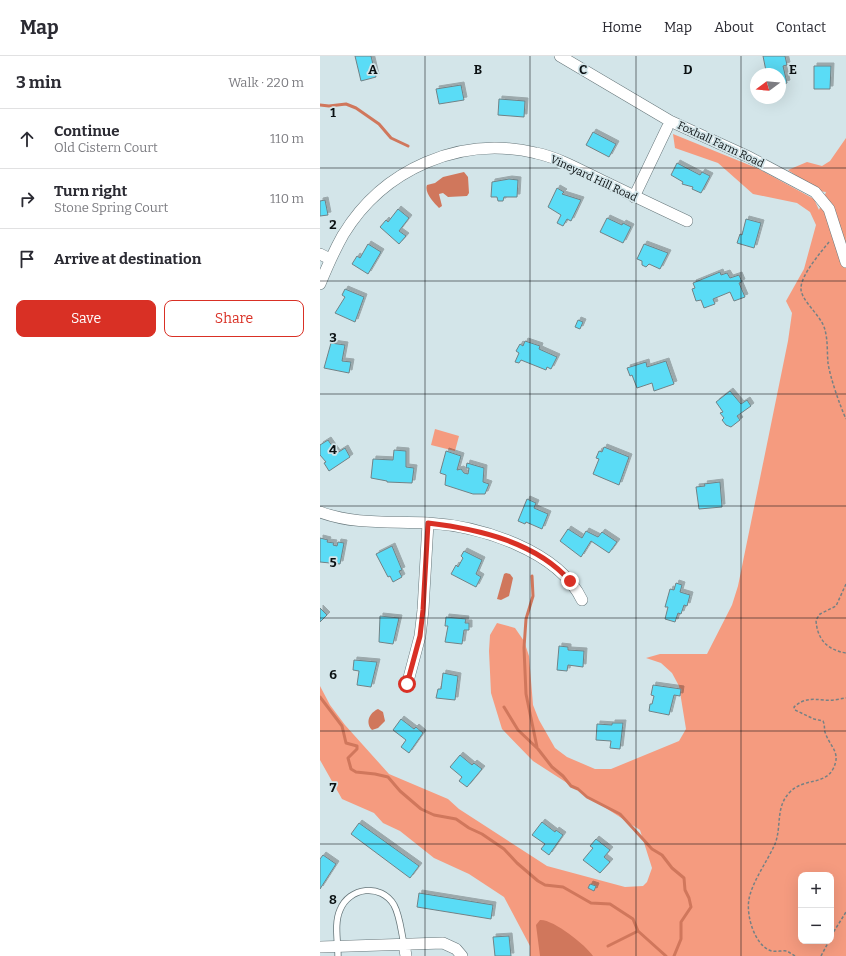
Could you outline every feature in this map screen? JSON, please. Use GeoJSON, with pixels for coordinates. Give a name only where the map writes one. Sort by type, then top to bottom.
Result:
{"type":"FeatureCollection","features":[{"type":"Feature","properties":{"kind":"street","name":"Foxhall Farm Road"},"geometry":{"type":"LineString","coordinates":[[560,56],[669,124],[805,185],[822,199],[829,209],[846,262]]}},
{"type":"Feature","properties":{"kind":"street"},"geometry":{"type":"LineString","coordinates":[[634,197],[669,124]]}},
{"type":"Feature","properties":{"kind":"street","name":"Vineyard Hill Road"},"geometry":{"type":"LineString","coordinates":[[320,284],[330,259],[344,234],[380,191],[419,165],[439,156],[482,149],[508,149],[535,152],[560,160],[634,197],[687,221]]}},
{"type":"Feature","properties":{"kind":"street"},"geometry":{"type":"LineString","coordinates":[[320,254],[330,259]]}},
{"type":"Feature","properties":{"kind":"street"},"geometry":{"type":"LineString","coordinates":[[320,512],[349,520],[377,523],[428,523],[477,531],[523,547],[561,570],[578,591],[582,600]]}},
{"type":"Feature","properties":{"kind":"street"},"geometry":{"type":"LineString","coordinates":[[407,684],[420,636],[428,523]]}},
{"type":"Feature","properties":{"kind":"street"},"geometry":{"type":"LineString","coordinates":[[320,946],[338,951],[404,944],[444,943],[456,948],[462,956]]}},
{"type":"Feature","properties":{"kind":"street"},"geometry":{"type":"LineString","coordinates":[[404,944],[406,956]]}},
{"type":"Feature","properties":{"kind":"lane"},"geometry":{"type":"LineString","coordinates":[[338,951],[339,911],[349,896],[366,890],[375,890],[391,900],[398,915],[404,944]]}},
{"type":"Feature","properties":{"kind":"path"},"geometry":{"type":"LineString","coordinates":[[837,234],[816,258],[800,288],[802,294],[821,320],[825,330],[828,366],[840,406],[846,419]]}},
{"type":"Feature","properties":{"kind":"path"},"geometry":{"type":"LineString","coordinates":[[846,584],[836,606],[820,614],[816,620],[820,640],[830,648],[846,653]]}},
{"type":"Feature","properties":{"kind":"path"},"geometry":{"type":"LineString","coordinates":[[795,956],[787,951],[779,952],[769,950],[758,938],[750,920],[749,899],[775,843],[779,831],[781,804],[790,792],[805,782],[818,781],[830,774],[834,767],[835,749],[826,735],[823,721],[799,713],[795,710],[794,706],[799,702],[812,698],[825,700],[846,698]]}},
{"type":"Feature","properties":{"kind":"path"},"geometry":{"type":"LineString","coordinates":[[834,931],[846,912]]}},
{"type":"Feature","properties":{"kind":"path"},"geometry":{"type":"LineString","coordinates":[[821,956],[827,944]]}},
{"type":"Feature","properties":{"kind":"shaded area"},"geometry":{"type":"Polygon","coordinates":[[[673,134],[759,169],[814,199],[819,210],[826,192],[818,191],[788,170],[807,162],[822,166],[830,161],[846,138],[846,956],[530,956],[530,946],[504,897],[469,874],[434,858],[400,831],[383,823],[374,813],[342,799],[320,760],[320,686],[330,705],[345,725],[389,774],[448,799],[459,809],[547,866],[625,887],[643,886],[647,882],[652,868],[640,830],[533,761],[502,729],[491,693],[489,651],[490,635],[497,623],[515,628],[524,641],[529,656],[533,705],[539,720],[555,748],[567,757],[595,769],[611,769],[679,741],[686,729],[679,686],[672,673],[661,663],[646,658],[660,654],[707,654],[732,605],[738,586],[788,341],[792,313],[786,301],[804,269],[816,225],[810,212],[797,203],[753,194],[718,163],[675,148],[673,134]]]}},
{"type":"Feature","properties":{"kind":"shaded area"},"geometry":{"type":"Polygon","coordinates":[[[464,172],[468,177],[469,193],[467,196],[448,197],[443,193],[439,194],[442,206],[439,208],[428,194],[426,188],[427,185],[435,183],[443,177],[464,172]]]}},
{"type":"Feature","properties":{"kind":"shaded area"},"geometry":{"type":"Polygon","coordinates":[[[435,429],[459,436],[455,451],[431,445],[435,429]]]}},
{"type":"Feature","properties":{"kind":"shaded area"},"geometry":{"type":"Polygon","coordinates":[[[504,574],[510,574],[513,578],[509,596],[501,600],[497,599],[504,574]]]}},
{"type":"Feature","properties":{"kind":"shaded area"},"geometry":{"type":"Polygon","coordinates":[[[378,709],[383,712],[385,721],[378,728],[372,730],[368,721],[372,713],[378,709]]]}},
{"type":"Feature","properties":{"kind":"shaded area"},"geometry":{"type":"Polygon","coordinates":[[[540,920],[546,921],[561,928],[584,946],[593,956],[540,956],[536,925],[540,920]]]}},
{"type":"Feature","properties":{"kind":"building"},"geometry":{"type":"Polygon","coordinates":[[[355,56],[371,56],[376,77],[361,81],[355,56]]]}},
{"type":"Feature","properties":{"kind":"building"},"geometry":{"type":"Polygon","coordinates":[[[763,56],[785,56],[787,65],[783,66],[783,68],[765,68],[763,56]]]}},
{"type":"Feature","properties":{"kind":"building"},"geometry":{"type":"Polygon","coordinates":[[[814,66],[831,66],[830,89],[814,89],[814,66]]]}},
{"type":"Feature","properties":{"kind":"building"},"geometry":{"type":"Polygon","coordinates":[[[461,85],[464,100],[439,104],[436,89],[461,85]]]}},
{"type":"Feature","properties":{"kind":"building"},"geometry":{"type":"Polygon","coordinates":[[[499,99],[525,101],[524,117],[498,115],[499,99]]]}},
{"type":"Feature","properties":{"kind":"building"},"geometry":{"type":"Polygon","coordinates":[[[593,132],[616,144],[609,157],[586,145],[593,132]]]}},
{"type":"Feature","properties":{"kind":"building"},"geometry":{"type":"Polygon","coordinates":[[[677,163],[700,175],[702,172],[710,176],[701,193],[692,189],[693,187],[682,184],[683,182],[671,175],[677,163]]]}},
{"type":"Feature","properties":{"kind":"building"},"geometry":{"type":"Polygon","coordinates":[[[509,179],[518,180],[517,197],[504,197],[503,201],[498,201],[497,197],[491,197],[492,182],[509,179]]]}},
{"type":"Feature","properties":{"kind":"building"},"geometry":{"type":"Polygon","coordinates":[[[557,188],[564,192],[562,194],[581,200],[571,221],[567,219],[563,226],[557,223],[561,215],[548,207],[557,188]]]}},
{"type":"Feature","properties":{"kind":"building"},"geometry":{"type":"Polygon","coordinates":[[[325,200],[328,215],[320,216],[320,201],[325,200]]]}},
{"type":"Feature","properties":{"kind":"building"},"geometry":{"type":"Polygon","coordinates":[[[398,209],[409,218],[399,231],[406,236],[399,244],[380,227],[386,220],[388,222],[398,209]]]}},
{"type":"Feature","properties":{"kind":"building"},"geometry":{"type":"Polygon","coordinates":[[[607,218],[622,225],[623,223],[631,227],[623,243],[600,232],[607,218]]]}},
{"type":"Feature","properties":{"kind":"building"},"geometry":{"type":"Polygon","coordinates":[[[746,219],[761,223],[754,248],[737,243],[740,234],[742,235],[746,219]]]}},
{"type":"Feature","properties":{"kind":"building"},"geometry":{"type":"Polygon","coordinates":[[[368,244],[381,252],[368,274],[352,264],[357,256],[360,258],[368,244]]]}},
{"type":"Feature","properties":{"kind":"building"},"geometry":{"type":"Polygon","coordinates":[[[644,244],[668,253],[660,269],[649,264],[646,267],[642,265],[642,261],[637,259],[644,244]]]}},
{"type":"Feature","properties":{"kind":"building"},"geometry":{"type":"Polygon","coordinates":[[[720,272],[721,275],[727,273],[730,278],[739,275],[742,282],[739,283],[745,297],[734,301],[730,292],[713,299],[715,304],[704,308],[701,300],[696,301],[692,289],[695,288],[693,283],[720,272]]]}},
{"type":"Feature","properties":{"kind":"building"},"geometry":{"type":"Polygon","coordinates":[[[345,289],[364,297],[355,322],[335,313],[345,297],[342,295],[345,289]]]}},
{"type":"Feature","properties":{"kind":"building"},"geometry":{"type":"Polygon","coordinates":[[[578,320],[583,322],[580,329],[575,327],[578,320]]]}},
{"type":"Feature","properties":{"kind":"building"},"geometry":{"type":"Polygon","coordinates":[[[525,341],[540,346],[539,349],[557,357],[551,369],[547,367],[546,370],[521,360],[519,363],[515,362],[519,353],[516,351],[520,344],[523,346],[525,341]]]}},
{"type":"Feature","properties":{"kind":"building"},"geometry":{"type":"Polygon","coordinates":[[[331,343],[345,345],[342,361],[351,362],[349,373],[324,368],[331,343]]]}},
{"type":"Feature","properties":{"kind":"building"},"geometry":{"type":"Polygon","coordinates":[[[666,361],[674,384],[654,391],[652,383],[637,388],[632,375],[630,376],[627,368],[646,362],[647,367],[666,361]]]}},
{"type":"Feature","properties":{"kind":"building"},"geometry":{"type":"Polygon","coordinates":[[[730,391],[741,404],[747,400],[751,406],[737,416],[740,420],[731,427],[726,425],[722,420],[724,418],[720,413],[723,412],[716,402],[730,391]]]}},
{"type":"Feature","properties":{"kind":"building"},"geometry":{"type":"Polygon","coordinates":[[[328,440],[337,453],[345,448],[350,457],[329,471],[324,463],[326,462],[320,455],[320,445],[328,440]]]}},
{"type":"Feature","properties":{"kind":"building"},"geometry":{"type":"Polygon","coordinates":[[[604,447],[629,457],[619,485],[593,474],[599,459],[596,458],[599,451],[602,452],[604,447]]]}},
{"type":"Feature","properties":{"kind":"building"},"geometry":{"type":"Polygon","coordinates":[[[394,450],[406,451],[406,467],[414,468],[412,483],[387,482],[371,478],[373,459],[393,460],[394,450]]]}},
{"type":"Feature","properties":{"kind":"building"},"geometry":{"type":"Polygon","coordinates":[[[446,451],[461,456],[457,470],[461,469],[464,473],[468,474],[469,468],[466,468],[467,463],[484,468],[483,482],[489,484],[485,494],[473,494],[445,485],[446,475],[440,473],[446,451]]]}},
{"type":"Feature","properties":{"kind":"building"},"geometry":{"type":"Polygon","coordinates":[[[720,482],[722,507],[699,509],[696,487],[705,486],[704,484],[720,482]]]}},
{"type":"Feature","properties":{"kind":"building"},"geometry":{"type":"Polygon","coordinates":[[[527,499],[536,503],[534,508],[548,514],[542,529],[526,522],[525,524],[518,521],[527,499]]]}},
{"type":"Feature","properties":{"kind":"building"},"geometry":{"type":"Polygon","coordinates":[[[568,529],[582,538],[586,531],[598,537],[602,532],[617,542],[609,553],[591,541],[581,557],[560,541],[568,529]]]}},
{"type":"Feature","properties":{"kind":"building"},"geometry":{"type":"Polygon","coordinates":[[[320,538],[328,540],[327,542],[334,543],[333,545],[337,546],[338,542],[344,543],[340,564],[320,562],[320,538]]]}},
{"type":"Feature","properties":{"kind":"building"},"geometry":{"type":"Polygon","coordinates":[[[392,546],[402,570],[399,571],[402,577],[393,582],[390,576],[388,577],[376,554],[392,546]]]}},
{"type":"Feature","properties":{"kind":"building"},"geometry":{"type":"Polygon","coordinates":[[[464,551],[482,560],[476,574],[481,577],[476,587],[451,574],[456,565],[458,567],[463,558],[461,556],[464,551]]]}},
{"type":"Feature","properties":{"kind":"building"},"geometry":{"type":"Polygon","coordinates":[[[676,583],[682,585],[680,592],[690,595],[687,606],[684,605],[681,614],[678,613],[675,622],[665,619],[668,607],[665,607],[670,589],[674,590],[676,583]]]}},
{"type":"Feature","properties":{"kind":"building"},"geometry":{"type":"Polygon","coordinates":[[[320,608],[327,615],[320,622],[320,608]]]}},
{"type":"Feature","properties":{"kind":"building"},"geometry":{"type":"Polygon","coordinates":[[[380,616],[399,618],[393,644],[379,642],[380,616]]]}},
{"type":"Feature","properties":{"kind":"building"},"geometry":{"type":"Polygon","coordinates":[[[446,617],[466,619],[465,623],[469,623],[469,630],[464,630],[462,644],[445,642],[448,626],[445,626],[446,617]]]}},
{"type":"Feature","properties":{"kind":"building"},"geometry":{"type":"Polygon","coordinates":[[[559,646],[568,647],[568,650],[584,651],[583,667],[568,665],[567,671],[557,670],[559,646]]]}},
{"type":"Feature","properties":{"kind":"building"},"geometry":{"type":"Polygon","coordinates":[[[354,660],[377,662],[371,687],[357,685],[359,671],[353,670],[354,660]]]}},
{"type":"Feature","properties":{"kind":"building"},"geometry":{"type":"Polygon","coordinates":[[[443,673],[458,676],[455,700],[436,698],[438,689],[441,689],[443,673]]]}},
{"type":"Feature","properties":{"kind":"building"},"geometry":{"type":"Polygon","coordinates":[[[653,685],[681,689],[680,696],[674,695],[669,715],[649,711],[650,704],[652,704],[654,696],[651,695],[653,685]]]}},
{"type":"Feature","properties":{"kind":"building"},"geometry":{"type":"Polygon","coordinates":[[[401,719],[414,729],[416,727],[423,733],[409,753],[401,747],[406,740],[393,730],[401,719]]]}},
{"type":"Feature","properties":{"kind":"building"},"geometry":{"type":"Polygon","coordinates":[[[612,723],[623,723],[620,749],[610,748],[611,741],[596,740],[597,724],[612,725],[612,723]]]}},
{"type":"Feature","properties":{"kind":"building"},"geometry":{"type":"Polygon","coordinates":[[[460,755],[472,765],[474,763],[482,769],[467,787],[459,781],[462,777],[450,767],[460,755]]]}},
{"type":"Feature","properties":{"kind":"building"},"geometry":{"type":"Polygon","coordinates":[[[542,822],[555,832],[556,830],[563,835],[549,855],[541,849],[545,844],[532,835],[542,822]]]}},
{"type":"Feature","properties":{"kind":"building"},"geometry":{"type":"Polygon","coordinates":[[[359,823],[419,866],[410,878],[351,834],[359,823]]]}},
{"type":"Feature","properties":{"kind":"building"},"geometry":{"type":"Polygon","coordinates":[[[596,839],[610,850],[604,857],[610,862],[600,873],[583,860],[593,848],[590,846],[596,839]]]}},
{"type":"Feature","properties":{"kind":"building"},"geometry":{"type":"Polygon","coordinates":[[[323,855],[336,864],[320,889],[320,859],[323,855]]]}},
{"type":"Feature","properties":{"kind":"building"},"geometry":{"type":"Polygon","coordinates":[[[590,884],[596,886],[594,891],[588,888],[590,884]]]}},
{"type":"Feature","properties":{"kind":"building"},"geometry":{"type":"Polygon","coordinates":[[[419,893],[493,905],[491,919],[417,907],[419,893]]]}},
{"type":"Feature","properties":{"kind":"building"},"geometry":{"type":"Polygon","coordinates":[[[509,936],[511,956],[495,956],[493,937],[509,936]]]}},
{"type":"Feature","properties":{"kind":"waterway"},"geometry":{"type":"LineString","coordinates":[[320,105],[329,106],[346,104],[356,108],[379,124],[391,138],[408,146]]}},
{"type":"Feature","properties":{"kind":"waterway"},"geometry":{"type":"LineString","coordinates":[[532,576],[533,596],[526,619],[524,648],[526,694],[537,747]]}},
{"type":"Feature","properties":{"kind":"waterway"},"geometry":{"type":"LineString","coordinates":[[320,697],[342,726],[346,743],[357,746],[357,749],[348,758],[351,769],[356,772],[388,777],[400,791],[421,809],[434,815],[456,819],[469,828],[482,834],[504,849],[517,863],[545,885],[563,887],[591,903],[610,904],[633,919],[638,931],[666,956]]}},
{"type":"Feature","properties":{"kind":"waterway"},"geometry":{"type":"LineString","coordinates":[[504,707],[518,730],[538,749],[552,767],[563,776],[571,786],[578,789],[587,797],[620,814],[652,849],[662,855],[672,868],[684,878],[685,890],[691,907],[681,922],[681,939],[674,956]]}},
{"type":"Feature","properties":{"kind":"waterway"},"geometry":{"type":"LineString","coordinates":[[608,946],[638,931]]}},
{"type":"Feature","properties":{"kind":"route"},"geometry":{"type":"LineString","coordinates":[[407,684],[420,636],[425,585],[428,523],[454,526],[477,531],[523,547],[561,570],[570,581]]}}]}
